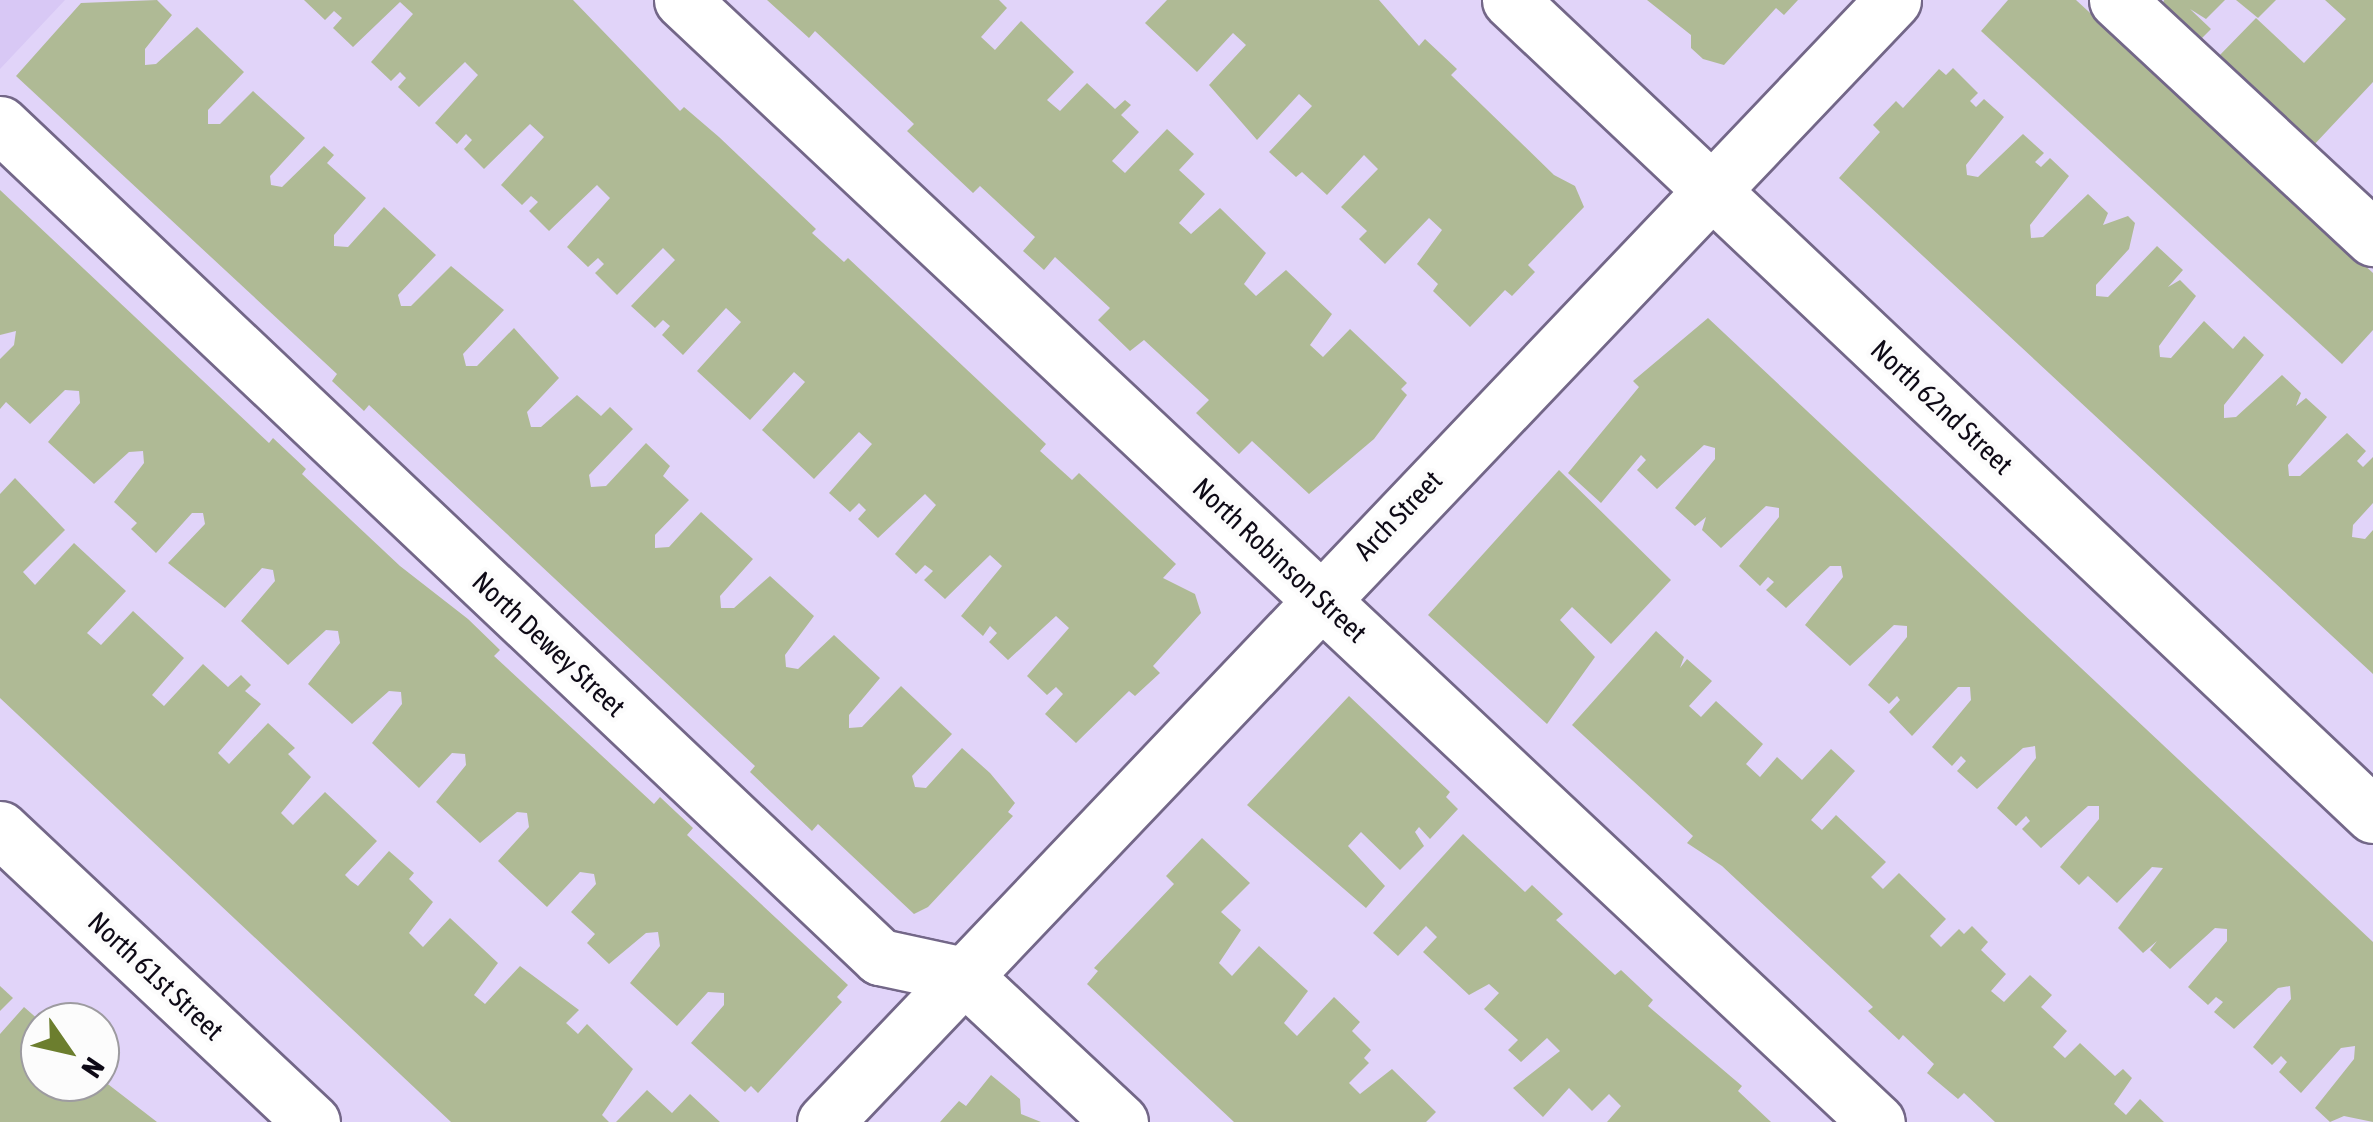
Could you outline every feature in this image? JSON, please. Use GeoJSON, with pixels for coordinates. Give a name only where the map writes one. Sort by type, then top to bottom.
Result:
{"type":"FeatureCollection","features":[{"type":"Feature","properties":{"kind":"street","name":"North Robinson Street"},"geometry":{"type":"LineString","coordinates":[[682,0],[1877,1122]]}},
{"type":"Feature","properties":{"kind":"street","name":"North 62nd Street"},"geometry":{"type":"LineString","coordinates":[[1510,0],[2373,815]]}},
{"type":"Feature","properties":{"kind":"street","name":"Arch Street"},"geometry":{"type":"LineString","coordinates":[[825,1122],[1320,597],[1893,0]]}},
{"type":"Feature","properties":{"kind":"street"},"geometry":{"type":"LineString","coordinates":[[2117,0],[2373,238]]}},
{"type":"Feature","properties":{"kind":"street","name":"North Dewey Street"},"geometry":{"type":"LineString","coordinates":[[0,124],[880,957],[964,975]]}},
{"type":"Feature","properties":{"kind":"street","name":"North 61st Street"},"geometry":{"type":"LineString","coordinates":[[0,829],[312,1122]]}},
{"type":"Feature","properties":{"kind":"street"},"geometry":{"type":"LineString","coordinates":[[964,975],[1120,1122]]}},
{"type":"Feature","properties":{"kind":"shaded area"},"geometry":{"type":"Polygon","coordinates":[[[0,0],[65,0],[0,69],[0,0]]]}},
{"type":"Feature","properties":{"kind":"building"},"geometry":{"type":"Polygon","coordinates":[[[157,0],[172,15],[145,49],[145,65],[156,64],[197,27],[244,72],[208,110],[208,124],[220,124],[253,91],[305,138],[270,176],[271,185],[282,187],[324,146],[334,155],[327,163],[366,198],[334,235],[334,246],[348,247],[384,207],[436,255],[398,295],[401,306],[411,306],[451,266],[504,310],[463,354],[466,366],[477,366],[514,328],[559,378],[527,412],[531,427],[541,427],[577,395],[601,416],[610,407],[633,429],[589,475],[591,487],[606,486],[646,443],[670,466],[663,476],[689,500],[655,535],[655,548],[669,547],[701,512],[753,559],[720,596],[721,608],[734,608],[770,576],[814,616],[785,655],[786,667],[798,669],[834,635],[880,678],[849,715],[849,728],[862,727],[901,686],[952,734],[912,776],[915,787],[926,788],[962,748],[990,773],[1015,803],[1008,812],[1013,816],[928,907],[914,914],[818,824],[812,831],[750,772],[755,766],[369,405],[364,411],[332,381],[337,374],[16,76],[81,3],[157,0]]]}},
{"type":"Feature","properties":{"kind":"building"},"geometry":{"type":"Polygon","coordinates":[[[304,0],[573,0],[680,111],[684,107],[719,137],[816,229],[812,233],[844,262],[848,258],[1046,444],[1040,451],[1072,480],[1079,473],[1176,564],[1163,578],[1195,594],[1201,613],[1153,666],[1160,673],[1135,696],[1129,691],[1076,743],[1045,714],[1063,694],[1056,687],[1047,695],[1027,676],[1069,628],[1056,616],[1008,660],[989,642],[997,633],[990,626],[983,636],[961,616],[1002,566],[990,555],[945,599],[924,580],[933,571],[925,565],[916,574],[895,554],[936,505],[925,494],[878,538],[858,519],[866,510],[859,503],[850,512],[829,493],[872,444],[859,432],[814,479],[762,430],[805,382],[794,372],[750,420],[697,371],[741,322],[726,308],[683,355],[662,335],[670,326],[663,320],[655,328],[631,306],[675,260],[663,248],[617,295],[595,273],[604,264],[598,258],[588,267],[567,247],[610,198],[597,185],[549,231],[529,211],[538,202],[531,196],[522,205],[501,185],[544,137],[530,124],[484,169],[464,149],[472,140],[466,134],[457,144],[435,123],[478,75],[465,62],[419,107],[398,87],[406,78],[400,72],[391,81],[371,62],[413,14],[400,2],[353,47],[333,28],[342,18],[334,11],[325,20],[304,0]]]}},
{"type":"Feature","properties":{"kind":"building"},"geometry":{"type":"Polygon","coordinates":[[[767,0],[999,0],[1007,8],[981,37],[995,50],[1021,21],[1074,72],[1047,100],[1060,111],[1087,83],[1115,109],[1125,100],[1131,105],[1121,115],[1139,132],[1112,161],[1125,173],[1167,129],[1194,154],[1179,170],[1205,194],[1179,223],[1191,234],[1220,208],[1266,253],[1244,284],[1256,296],[1286,270],[1332,314],[1310,345],[1323,357],[1350,329],[1407,383],[1401,389],[1407,395],[1374,439],[1309,494],[1252,441],[1239,454],[1196,413],[1209,400],[1144,340],[1130,351],[1098,320],[1110,308],[1055,257],[1044,270],[1023,251],[1035,237],[980,186],[973,193],[907,131],[914,124],[815,31],[809,38],[767,0]]]}},
{"type":"Feature","properties":{"kind":"building"},"geometry":{"type":"Polygon","coordinates":[[[1167,0],[1379,0],[1419,46],[1425,39],[1457,69],[1451,75],[1554,175],[1575,186],[1584,207],[1528,265],[1535,272],[1512,296],[1505,290],[1470,327],[1433,291],[1438,284],[1417,264],[1442,230],[1429,218],[1385,264],[1359,239],[1367,231],[1341,207],[1378,169],[1364,155],[1327,195],[1302,172],[1296,177],[1269,152],[1312,106],[1299,94],[1257,140],[1209,85],[1246,45],[1233,33],[1197,72],[1145,23],[1167,0]]]}},
{"type":"Feature","properties":{"kind":"building"},"geometry":{"type":"Polygon","coordinates":[[[1647,0],[1798,0],[1784,15],[1776,8],[1724,65],[1703,59],[1691,48],[1691,35],[1647,0]]]}},
{"type":"Feature","properties":{"kind":"building"},"geometry":{"type":"Polygon","coordinates":[[[2008,0],[2076,0],[2373,273],[2373,330],[2342,364],[1981,31],[2008,0]]]}},
{"type":"Feature","properties":{"kind":"building"},"geometry":{"type":"Polygon","coordinates":[[[2164,0],[2225,0],[2206,19],[2190,9],[2211,29],[2199,41],[2162,6],[2164,0]]]}},
{"type":"Feature","properties":{"kind":"building"},"geometry":{"type":"Polygon","coordinates":[[[2236,0],[2276,0],[2258,18],[2236,0]]]}},
{"type":"Feature","properties":{"kind":"building"},"geometry":{"type":"Polygon","coordinates":[[[2325,0],[2373,0],[2373,82],[2312,147],[2218,57],[2256,18],[2304,63],[2346,19],[2325,0]]]}},
{"type":"Feature","properties":{"kind":"building"},"geometry":{"type":"Polygon","coordinates":[[[1953,68],[1978,93],[1970,101],[1976,107],[1984,99],[2004,117],[1966,165],[1967,175],[1978,177],[2023,134],[2044,153],[2035,162],[2041,167],[2050,158],[2069,176],[2030,225],[2031,238],[2043,237],[2088,194],[2108,213],[2103,225],[2128,216],[2135,223],[2129,249],[2096,285],[2096,296],[2108,297],[2157,246],[2183,270],[2168,287],[2180,280],[2196,296],[2159,346],[2160,357],[2171,358],[2204,321],[2233,349],[2244,336],[2264,355],[2224,405],[2224,418],[2236,417],[2282,375],[2301,393],[2296,406],[2306,398],[2327,417],[2288,465],[2289,476],[2300,476],[2347,433],[2366,451],[2357,461],[2363,467],[2373,457],[2373,503],[2353,525],[2352,537],[2365,539],[2373,530],[2373,674],[1839,178],[1880,132],[1873,125],[1896,101],[1903,108],[1939,69],[1946,75],[1953,68]]]}},
{"type":"Feature","properties":{"kind":"building"},"geometry":{"type":"Polygon","coordinates":[[[0,190],[269,443],[273,438],[306,469],[302,474],[400,566],[468,619],[500,650],[494,656],[654,804],[660,797],[693,828],[687,835],[848,985],[837,997],[842,1002],[758,1093],[751,1086],[745,1092],[691,1043],[724,1005],[724,993],[708,992],[677,1026],[630,983],[660,946],[658,932],[646,933],[609,964],[587,943],[595,934],[571,912],[596,884],[594,874],[580,872],[547,907],[498,861],[529,827],[527,813],[517,812],[480,843],[436,802],[466,765],[465,754],[452,753],[419,788],[372,743],[402,704],[401,692],[389,691],[352,724],[308,684],[340,643],[338,631],[326,630],[288,665],[241,621],[275,581],[273,570],[262,568],[225,608],[168,563],[205,524],[203,513],[192,513],[156,553],[131,529],[137,523],[114,502],[144,463],[143,451],[129,452],[94,484],[48,442],[80,403],[79,391],[65,390],[30,424],[6,402],[0,409],[0,359],[14,345],[16,331],[0,335],[0,190]]]}},
{"type":"Feature","properties":{"kind":"building"},"geometry":{"type":"Polygon","coordinates":[[[1708,318],[2373,942],[2373,1122],[2344,1116],[2330,1122],[2315,1108],[2354,1059],[2355,1046],[2341,1048],[2301,1093],[2279,1072],[2287,1062],[2281,1056],[2272,1065],[2253,1047],[2291,999],[2290,986],[2278,988],[2234,1029],[2214,1012],[2223,1002],[2216,997],[2208,1005],[2188,987],[2227,941],[2227,929],[2215,928],[2170,969],[2150,950],[2157,941],[2143,953],[2118,928],[2163,868],[2152,867],[2117,903],[2088,876],[2079,885],[2060,867],[2099,819],[2099,806],[2088,806],[2041,848],[2022,829],[2030,821],[2026,816],[2016,826],[1997,808],[2036,758],[2035,746],[2023,748],[1977,789],[1957,771],[1966,761],[1961,756],[1952,766],[1932,747],[1971,700],[1970,687],[1958,687],[1912,736],[1889,712],[1900,700],[1897,696],[1889,704],[1868,685],[1907,637],[1907,626],[1894,625],[1850,666],[1805,625],[1843,577],[1841,566],[1830,566],[1786,608],[1766,590],[1774,582],[1768,577],[1760,586],[1739,566],[1779,517],[1779,508],[1766,506],[1721,548],[1702,530],[1706,517],[1695,526],[1675,508],[1715,459],[1715,448],[1704,445],[1657,489],[1637,470],[1646,460],[1641,455],[1601,503],[1568,473],[1639,387],[1633,381],[1708,318]]]}},
{"type":"Feature","properties":{"kind":"building"},"geometry":{"type":"Polygon","coordinates":[[[1559,470],[1671,580],[1611,644],[1572,607],[1560,620],[1595,657],[1547,724],[1428,615],[1559,470]]]}},
{"type":"Feature","properties":{"kind":"building"},"geometry":{"type":"Polygon","coordinates":[[[15,478],[65,530],[23,572],[35,585],[74,543],[126,591],[87,633],[101,645],[133,611],[184,658],[152,695],[164,706],[203,664],[228,687],[241,675],[251,685],[245,691],[261,704],[218,753],[229,764],[268,723],[295,748],[288,754],[311,777],[281,813],[293,825],[325,792],[377,841],[345,875],[351,881],[358,886],[389,851],[414,873],[409,879],[433,902],[409,933],[423,947],[450,918],[498,963],[474,995],[485,1004],[520,966],[579,1010],[566,1023],[578,1034],[587,1024],[633,1069],[602,1115],[609,1122],[451,1122],[0,698],[0,494],[15,478]]]}},
{"type":"Feature","properties":{"kind":"building"},"geometry":{"type":"Polygon","coordinates":[[[1656,631],[1684,657],[1680,668],[1687,659],[1712,681],[1689,706],[1701,717],[1716,701],[1763,744],[1746,764],[1760,777],[1777,757],[1802,780],[1831,749],[1855,771],[1811,820],[1822,830],[1836,815],[1886,862],[1871,877],[1883,889],[1899,873],[1946,919],[1930,936],[1941,947],[1959,929],[1964,934],[1972,926],[1988,942],[1981,950],[2006,974],[1991,991],[2004,1002],[2030,975],[2052,995],[2041,1007],[2067,1031],[2053,1047],[2065,1058],[2080,1043],[2115,1076],[2123,1069],[2132,1078],[2114,1104],[2126,1115],[2140,1099],[2164,1122],[1995,1122],[1964,1093],[1958,1099],[1927,1073],[1934,1064],[1903,1035],[1899,1040],[1868,1011],[1873,1007],[1722,866],[1687,843],[1693,836],[1572,725],[1656,631]]]}},
{"type":"Feature","properties":{"kind":"building"},"geometry":{"type":"Polygon","coordinates":[[[1349,696],[1450,792],[1446,797],[1458,809],[1430,839],[1419,827],[1415,832],[1424,846],[1400,870],[1361,832],[1348,846],[1385,886],[1366,908],[1247,805],[1349,696]]]}},
{"type":"Feature","properties":{"kind":"building"},"geometry":{"type":"Polygon","coordinates":[[[1463,834],[1525,892],[1532,885],[1563,914],[1556,920],[1615,975],[1621,970],[1653,1000],[1648,1006],[1742,1086],[1738,1091],[1771,1122],[1607,1122],[1621,1106],[1609,1094],[1592,1111],[1569,1088],[1543,1117],[1513,1088],[1560,1051],[1547,1038],[1521,1062],[1508,1050],[1518,1040],[1484,1009],[1499,993],[1489,984],[1469,995],[1423,952],[1437,937],[1426,926],[1398,956],[1373,933],[1463,834]]]}},
{"type":"Feature","properties":{"kind":"building"},"geometry":{"type":"Polygon","coordinates":[[[1202,838],[1250,883],[1221,912],[1241,930],[1219,963],[1232,976],[1259,946],[1308,991],[1284,1023],[1297,1036],[1334,997],[1360,1022],[1352,1031],[1371,1050],[1364,1058],[1369,1063],[1349,1083],[1360,1094],[1392,1069],[1436,1112],[1426,1122],[1234,1122],[1087,984],[1098,971],[1094,968],[1174,884],[1166,876],[1202,838]]]}},
{"type":"Feature","properties":{"kind":"building"},"geometry":{"type":"Polygon","coordinates":[[[0,986],[13,998],[0,1011],[0,986]]]}},
{"type":"Feature","properties":{"kind":"building"},"geometry":{"type":"Polygon","coordinates":[[[20,1012],[20,1102],[120,1102],[120,1093],[157,1122],[0,1122],[0,1034],[20,1012]]]}},
{"type":"Feature","properties":{"kind":"building"},"geometry":{"type":"Polygon","coordinates":[[[991,1075],[1020,1099],[1021,1114],[1041,1122],[940,1122],[959,1101],[966,1106],[991,1075]]]}},
{"type":"Feature","properties":{"kind":"building"},"geometry":{"type":"Polygon","coordinates":[[[647,1090],[672,1113],[690,1094],[720,1122],[616,1122],[647,1090]]]}}]}
